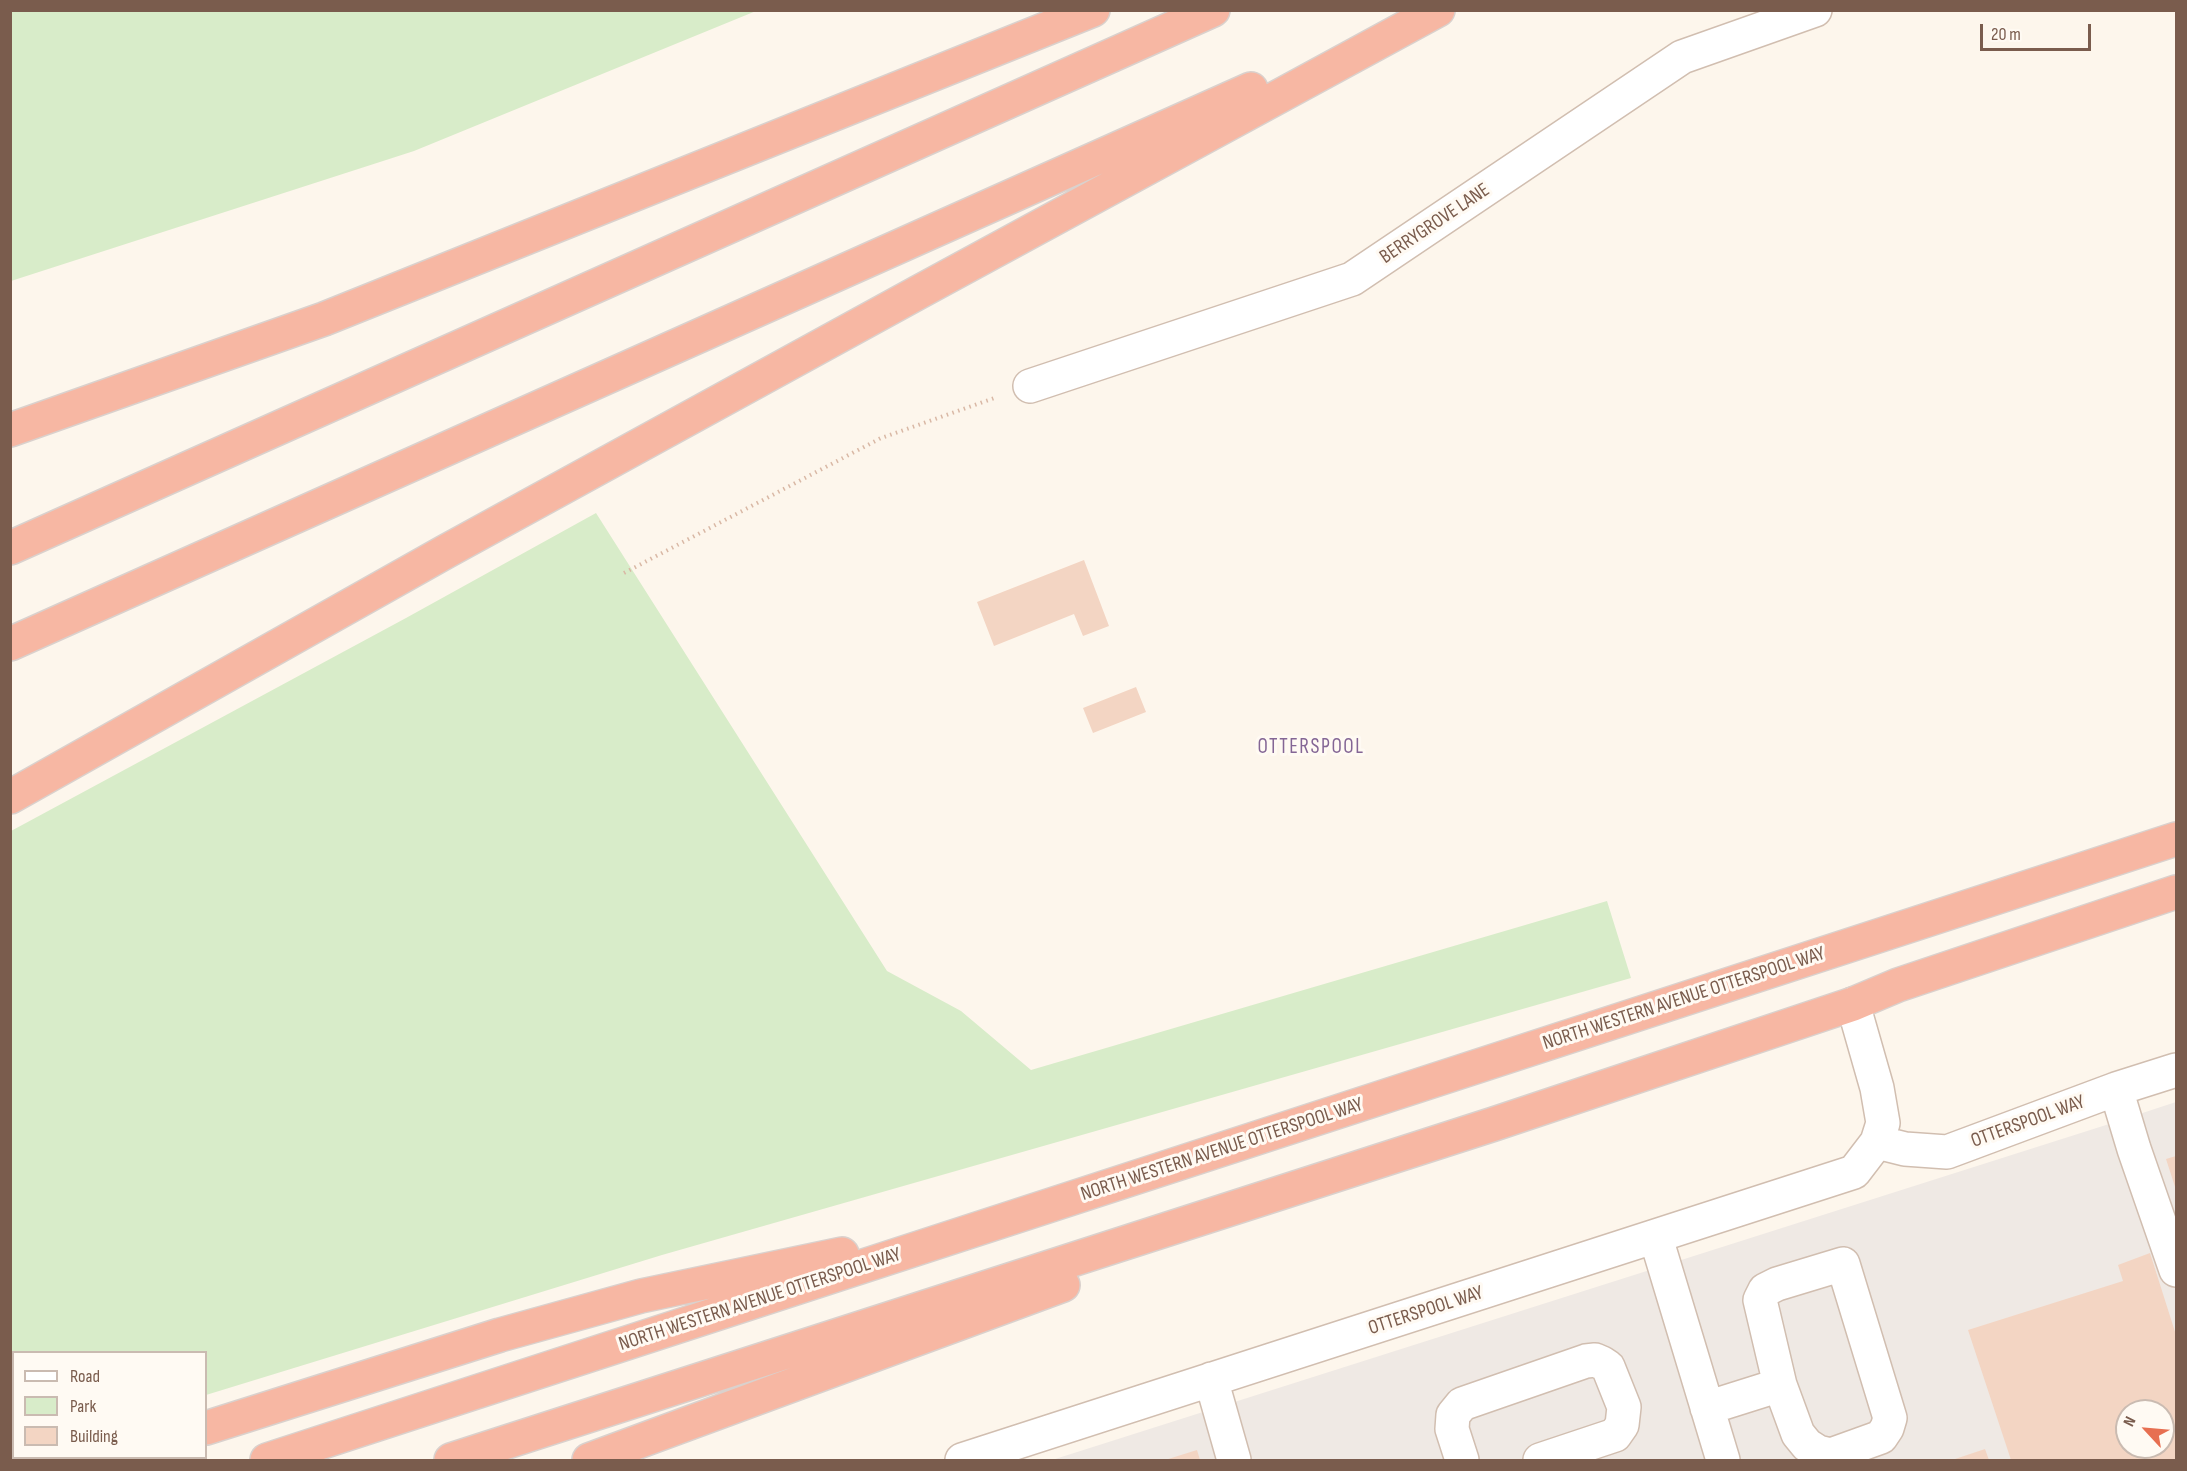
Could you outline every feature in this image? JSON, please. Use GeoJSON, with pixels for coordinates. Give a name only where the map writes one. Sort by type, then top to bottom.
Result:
{"type":"FeatureCollection","features":[{"type":"Feature","properties":{"kind":"highway"},"geometry":{"type":"LineString","coordinates":[[10,430],[324,319],[1093,10]]}},
{"type":"Feature","properties":{"kind":"highway"},"geometry":{"type":"LineString","coordinates":[[10,548],[1213,10]]}},
{"type":"Feature","properties":{"kind":"highway"},"geometry":{"type":"LineString","coordinates":[[10,644],[1428,10]]}},
{"type":"Feature","properties":{"kind":"highway"},"geometry":{"type":"LineString","coordinates":[[10,797],[466,541],[1438,10]]}},
{"type":"Feature","properties":{"kind":"highway","name":"NORTH WESTERN AVENUE OTTERSPOOL WAY"},"geometry":{"type":"LineString","coordinates":[[267,1461],[2176,839]]}},
{"type":"Feature","properties":{"kind":"highway"},"geometry":{"type":"LineString","coordinates":[[451,1461],[1494,1124],[1853,1004],[1898,985],[2176,892]]}},
{"type":"Feature","properties":{"kind":"highway"},"geometry":{"type":"LineString","coordinates":[[589,1461],[1494,1124]]}},
{"type":"Feature","properties":{"kind":"highway"},"geometry":{"type":"LineString","coordinates":[[207,1428],[500,1335],[641,1296],[1006,1220]]}},
{"type":"Feature","properties":{"kind":"street","name":"BERRYGROVE LANE"},"geometry":{"type":"LineString","coordinates":[[1030,386],[1352,279],[1682,57],[1815,10]]}},
{"type":"Feature","properties":{"kind":"street","name":"OTTERSPOOL WAY"},"geometry":{"type":"LineString","coordinates":[[962,1461],[1854,1172],[1877,1142],[1883,1123],[1878,1088],[1853,1004]]}},
{"type":"Feature","properties":{"kind":"street","name":"OTTERSPOOL WAY"},"geometry":{"type":"LineString","coordinates":[[1877,1142],[1905,1149],[1947,1152],[2116,1089],[2176,1070]]}},
{"type":"Feature","properties":{"kind":"street"},"geometry":{"type":"LineString","coordinates":[[2116,1089],[2176,1270]]}},
{"type":"Feature","properties":{"kind":"street"},"geometry":{"type":"LineString","coordinates":[[1656,1238],[1723,1461]]}},
{"type":"Feature","properties":{"kind":"street"},"geometry":{"type":"LineString","coordinates":[[1843,1264],[1890,1418],[1887,1428],[1881,1437],[1869,1443],[1831,1455],[1818,1452],[1807,1445],[1798,1434],[1780,1385],[1760,1300],[1765,1290],[1777,1284],[1843,1264]]}},
{"type":"Feature","properties":{"kind":"street"},"geometry":{"type":"LineString","coordinates":[[1462,1461],[1452,1428],[1453,1415],[1462,1404],[1586,1361],[1595,1360],[1608,1367],[1624,1407],[1622,1425],[1615,1435],[1540,1461]]}},
{"type":"Feature","properties":{"kind":"street"},"geometry":{"type":"LineString","coordinates":[[1211,1379],[1234,1461]]}},
{"type":"Feature","properties":{"kind":"street"},"geometry":{"type":"LineString","coordinates":[[1707,1408],[1780,1385]]}},
{"type":"Feature","properties":{"kind":"path"},"geometry":{"type":"LineString","coordinates":[[624,573],[880,438],[1030,386]]}},
{"type":"Feature","properties":{"kind":"shaded area"},"geometry":{"type":"Polygon","coordinates":[[[2176,1102],[2176,1460],[1052,1460],[2106,1125],[2176,1102]]]}},
{"type":"Feature","properties":{"kind":"green space"},"geometry":{"type":"Polygon","coordinates":[[[10,11],[756,11],[414,151],[11,281],[10,11]]]}},
{"type":"Feature","properties":{"kind":"green space"},"geometry":{"type":"Polygon","coordinates":[[[596,513],[887,971],[961,1011],[1031,1070],[1607,901],[1631,978],[662,1255],[207,1395],[207,1351],[12,1351],[11,1455],[11,831],[596,513]]]}},
{"type":"Feature","properties":{"kind":"building"},"geometry":{"type":"Polygon","coordinates":[[[1084,560],[1109,626],[1083,636],[1074,614],[994,646],[977,602],[1084,560]]]}},
{"type":"Feature","properties":{"kind":"building"},"geometry":{"type":"Polygon","coordinates":[[[1136,687],[1146,712],[1093,733],[1083,708],[1136,687]]]}},
{"type":"Feature","properties":{"kind":"building"},"geometry":{"type":"Polygon","coordinates":[[[2176,1156],[2176,1190],[2166,1159],[2176,1156]]]}},
{"type":"Feature","properties":{"kind":"building"},"geometry":{"type":"Polygon","coordinates":[[[2150,1253],[2176,1335],[2176,1460],[2011,1460],[1968,1330],[2123,1281],[2118,1265],[2150,1253]]]}},
{"type":"Feature","properties":{"kind":"building"},"geometry":{"type":"Polygon","coordinates":[[[1985,1449],[1989,1460],[1952,1460],[1985,1449]]]}},
{"type":"Feature","properties":{"kind":"building"},"geometry":{"type":"Polygon","coordinates":[[[1197,1450],[1200,1460],[1165,1460],[1197,1450]]]}},
{"type":"Feature","properties":{"kind":"district","name":"OTTERSPOOL"},"geometry":{"type":"Point","coordinates":[1311,748]}}]}
